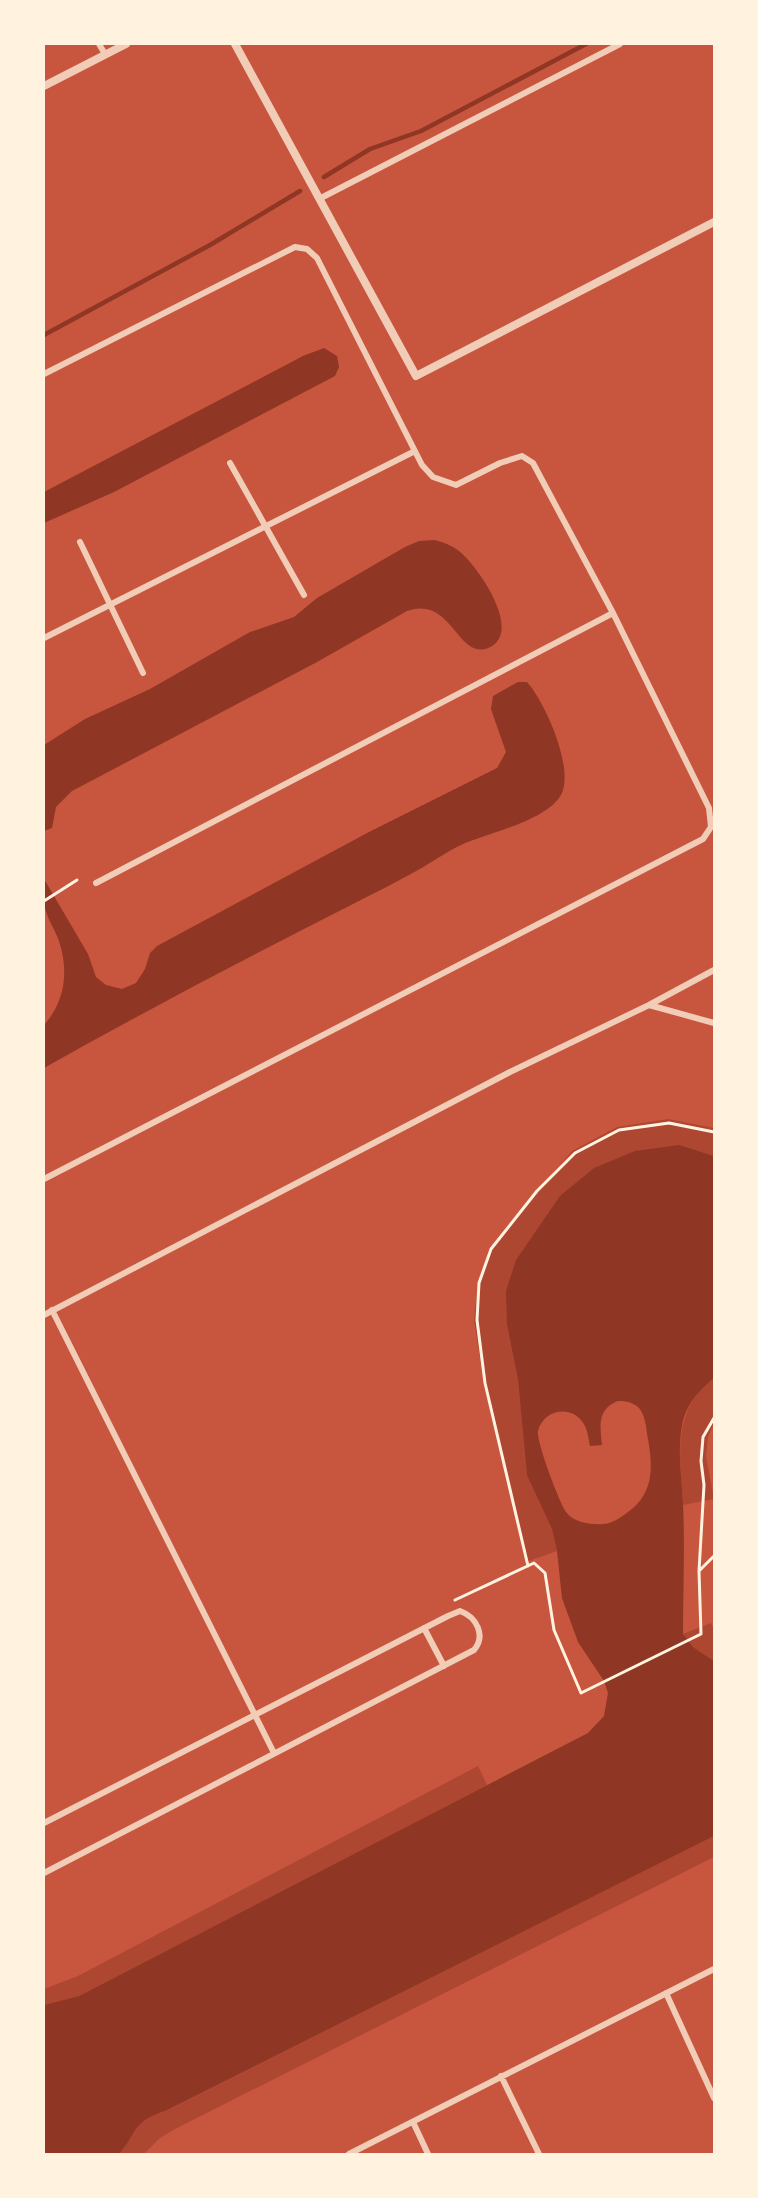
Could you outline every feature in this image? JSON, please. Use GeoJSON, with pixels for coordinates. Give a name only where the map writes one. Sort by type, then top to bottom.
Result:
{"type":"FeatureCollection","features":[{"type":"Feature","properties":{"kind":"street"},"geometry":{"type":"LineString","coordinates":[[99,44],[105,54]]}},
{"type":"Feature","properties":{"kind":"street"},"geometry":{"type":"LineString","coordinates":[[44,86],[126,44]]}},
{"type":"Feature","properties":{"kind":"street"},"geometry":{"type":"LineString","coordinates":[[235,44],[416,376],[714,222]]}},
{"type":"Feature","properties":{"kind":"street"},"geometry":{"type":"LineString","coordinates":[[319,199],[620,44]]}},
{"type":"Feature","properties":{"kind":"street"},"geometry":{"type":"LineString","coordinates":[[44,374],[296,247],[307,249],[317,258],[422,465],[434,477],[456,485],[500,463],[522,456],[533,463],[613,613],[709,808],[711,827],[703,839],[44,1179]]}},
{"type":"Feature","properties":{"kind":"street"},"geometry":{"type":"LineString","coordinates":[[44,638],[415,451]]}},
{"type":"Feature","properties":{"kind":"street"},"geometry":{"type":"LineString","coordinates":[[230,463],[304,595]]}},
{"type":"Feature","properties":{"kind":"street"},"geometry":{"type":"LineString","coordinates":[[80,542],[97,573],[109,605],[143,673]]}},
{"type":"Feature","properties":{"kind":"street"},"geometry":{"type":"LineString","coordinates":[[96,883],[613,613]]}},
{"type":"Feature","properties":{"kind":"street"},"geometry":{"type":"LineString","coordinates":[[44,1315],[510,1072],[649,1005],[714,970]]}},
{"type":"Feature","properties":{"kind":"street"},"geometry":{"type":"LineString","coordinates":[[649,1005],[714,1023]]}},
{"type":"Feature","properties":{"kind":"street"},"geometry":{"type":"LineString","coordinates":[[52,1310],[274,1753]]}},
{"type":"Feature","properties":{"kind":"street"},"geometry":{"type":"LineString","coordinates":[[44,1823],[454,1613],[460,1611],[468,1614],[481,1635],[480,1643],[474,1650],[44,1873]]}},
{"type":"Feature","properties":{"kind":"street"},"geometry":{"type":"LineString","coordinates":[[424,1628],[444,1666]]}},
{"type":"Feature","properties":{"kind":"street"},"geometry":{"type":"LineString","coordinates":[[349,2154],[714,1969]]}},
{"type":"Feature","properties":{"kind":"street"},"geometry":{"type":"LineString","coordinates":[[666,1993],[714,2098]]}},
{"type":"Feature","properties":{"kind":"street"},"geometry":{"type":"LineString","coordinates":[[501,2076],[539,2154]]}},
{"type":"Feature","properties":{"kind":"street"},"geometry":{"type":"LineString","coordinates":[[412,2122],[428,2154]]}},
{"type":"Feature","properties":{"kind":"path"},"geometry":{"type":"LineString","coordinates":[[44,901],[77,880]]}},
{"type":"Feature","properties":{"kind":"path"},"geometry":{"type":"LineString","coordinates":[[528,1566],[485,1383],[477,1320],[479,1283],[491,1249],[537,1191],[575,1153],[584,1148],[619,1130],[669,1123],[714,1132]]}},
{"type":"Feature","properties":{"kind":"path"},"geometry":{"type":"LineString","coordinates":[[454,1613],[454,1601],[534,1563],[545,1573],[554,1630],[581,1693],[701,1634],[699,1571],[704,1485],[700,1461],[703,1437],[714,1418]]}},
{"type":"Feature","properties":{"kind":"path"},"geometry":{"type":"LineString","coordinates":[[699,1571],[714,1556]]}},
{"type":"Feature","properties":{"kind":"shaded area"},"geometry":{"type":"Polygon","coordinates":[[[324,348],[337,356],[339,367],[335,376],[114,492],[44,523],[44,492],[303,356],[324,348]]]}},
{"type":"Feature","properties":{"kind":"shaded area"},"geometry":{"type":"Polygon","coordinates":[[[434,540],[459,551],[476,570],[494,599],[502,628],[498,640],[488,648],[477,649],[469,645],[434,612],[422,608],[407,611],[317,662],[72,791],[56,807],[52,828],[44,831],[44,745],[85,719],[150,689],[250,632],[294,617],[317,598],[405,547],[419,541],[434,540]]]}},
{"type":"Feature","properties":{"kind":"shaded area"},"geometry":{"type":"Polygon","coordinates":[[[518,682],[527,682],[542,704],[556,736],[564,769],[564,784],[561,795],[554,804],[530,819],[455,848],[402,879],[197,984],[44,1068],[44,1025],[61,996],[64,964],[59,941],[45,907],[44,879],[88,954],[96,977],[106,985],[122,989],[136,983],[145,969],[150,953],[157,946],[369,832],[497,768],[506,752],[491,709],[493,696],[518,682]]]}},
{"type":"Feature","properties":{"kind":"shaded area"},"geometry":{"type":"Polygon","coordinates":[[[668,1119],[714,1128],[714,1156],[678,1146],[507,1325],[518,1380],[527,1474],[552,1529],[557,1551],[526,1562],[484,1384],[474,1320],[478,1284],[489,1249],[572,1151],[617,1127],[668,1119]]]}},
{"type":"Feature","properties":{"kind":"shaded area"},"geometry":{"type":"Polygon","coordinates":[[[679,1145],[714,1156],[714,1378],[689,1405],[681,1436],[680,1456],[684,1520],[683,1634],[693,1647],[714,1661],[714,1836],[146,2119],[136,2129],[119,2154],[44,2154],[44,2005],[79,1996],[588,1733],[604,1716],[608,1693],[604,1681],[578,1642],[562,1598],[552,1529],[527,1475],[518,1380],[507,1325],[506,1291],[516,1260],[560,1196],[594,1168],[635,1151],[679,1145]],[[618,1401],[611,1404],[603,1413],[601,1419],[602,1445],[590,1446],[583,1423],[576,1415],[570,1413],[557,1412],[550,1415],[538,1431],[544,1458],[558,1497],[569,1516],[578,1521],[589,1524],[607,1523],[625,1514],[643,1497],[650,1479],[650,1449],[641,1411],[629,1402],[618,1401]]]}},
{"type":"Feature","properties":{"kind":"shaded area"},"geometry":{"type":"Polygon","coordinates":[[[714,1378],[714,1423],[708,1437],[706,1456],[714,1499],[683,1505],[680,1452],[685,1419],[700,1390],[714,1378]]]}},
{"type":"Feature","properties":{"kind":"shaded area"},"geometry":{"type":"Polygon","coordinates":[[[711,1623],[714,1630],[714,1661],[693,1647],[683,1634],[711,1623]]]}},
{"type":"Feature","properties":{"kind":"shaded area"},"geometry":{"type":"Polygon","coordinates":[[[478,1766],[487,1785],[79,1996],[44,2005],[44,1989],[78,1976],[478,1766]]]}},
{"type":"Feature","properties":{"kind":"shaded area"},"geometry":{"type":"Polygon","coordinates":[[[714,1836],[714,1857],[175,2129],[160,2138],[144,2154],[119,2154],[136,2129],[146,2119],[714,1836]]]}},
{"type":"Feature","properties":{"kind":"waterway"},"geometry":{"type":"LineString","coordinates":[[324,177],[370,149],[421,131],[586,44]]}},
{"type":"Feature","properties":{"kind":"waterway"},"geometry":{"type":"LineString","coordinates":[[44,335],[210,245],[300,191]]}}]}
